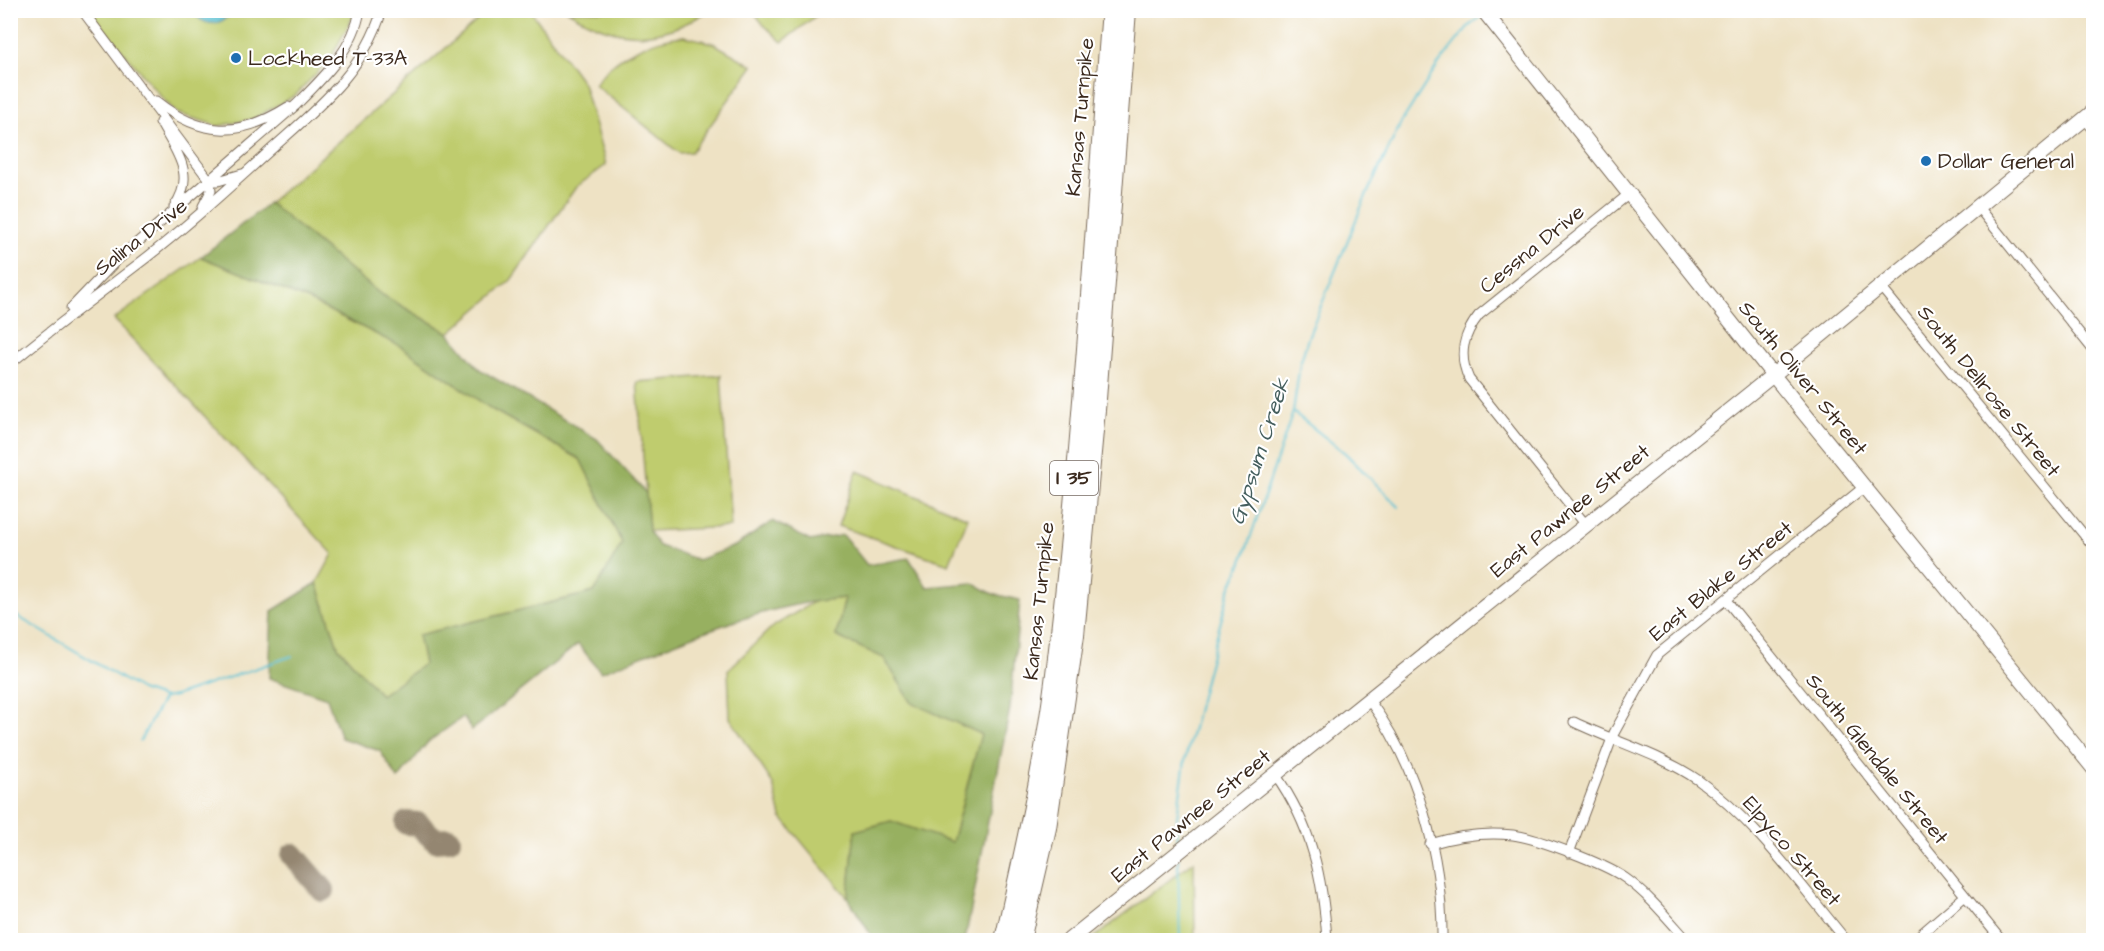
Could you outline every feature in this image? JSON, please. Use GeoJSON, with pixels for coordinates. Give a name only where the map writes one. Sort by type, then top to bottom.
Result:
{"type":"FeatureCollection","features":[{"type":"Feature","properties":{"kind":"highway","name":"Kansas Turnpike"},"geometry":{"type":"LineString","coordinates":[[1004,940],[1030,824],[1054,683],[1076,458],[1111,10]]}},
{"type":"Feature","properties":{"kind":"highway","name":"Kansas Turnpike"},"geometry":{"type":"LineString","coordinates":[[1021,940],[1047,828],[1075,635],[1097,399],[1127,10]]}},
{"type":"Feature","properties":{"kind":"main road","name":"South Oliver Street"},"geometry":{"type":"LineString","coordinates":[[1483,10],[1773,375],[2094,769]]}},
{"type":"Feature","properties":{"kind":"main road","name":"East Pawnee Street"},"geometry":{"type":"LineString","coordinates":[[1069,940],[1773,375],[2089,114]]}},
{"type":"Feature","properties":{"kind":"street"},"geometry":{"type":"LineString","coordinates":[[81,10],[146,93],[210,181],[211,191],[208,200],[198,215]]}},
{"type":"Feature","properties":{"kind":"street","name":"Salina Drive"},"geometry":{"type":"LineString","coordinates":[[55,325],[116,261],[305,96],[343,52],[356,27],[360,10]]}},
{"type":"Feature","properties":{"kind":"street","name":"Salina Drive"},"geometry":{"type":"LineString","coordinates":[[10,364],[55,325],[130,271],[198,215],[335,92],[357,64],[382,10]]}},
{"type":"Feature","properties":{"kind":"street"},"geometry":{"type":"LineString","coordinates":[[146,93],[172,115],[186,122],[224,130],[259,122],[305,96]]}},
{"type":"Feature","properties":{"kind":"street","name":"Salina Drive"},"geometry":{"type":"LineString","coordinates":[[146,93],[182,164],[186,178],[183,194],[163,221]]}},
{"type":"Feature","properties":{"kind":"street"},"geometry":{"type":"LineString","coordinates":[[2089,114],[2094,130]]}},
{"type":"Feature","properties":{"kind":"street","name":"Salina Drive"},"geometry":{"type":"LineString","coordinates":[[210,181],[218,181],[246,172]]}},
{"type":"Feature","properties":{"kind":"street","name":"Cessna Drive"},"geometry":{"type":"LineString","coordinates":[[1586,525],[1469,379],[1464,368],[1462,351],[1468,329],[1479,315],[1629,194]]}},
{"type":"Feature","properties":{"kind":"street"},"geometry":{"type":"LineString","coordinates":[[1977,206],[2094,351]]}},
{"type":"Feature","properties":{"kind":"street","name":"South Dellrose Street"},"geometry":{"type":"LineString","coordinates":[[1880,286],[2094,547]]}},
{"type":"Feature","properties":{"kind":"street","name":"East Blake Street"},"geometry":{"type":"LineString","coordinates":[[1569,853],[1612,738],[1639,684],[1657,655],[1864,487]]}},
{"type":"Feature","properties":{"kind":"street","name":"South Glendale Street"},"geometry":{"type":"LineString","coordinates":[[1726,600],[2001,940]]}},
{"type":"Feature","properties":{"kind":"street"},"geometry":{"type":"LineString","coordinates":[[1369,700],[1388,725],[1407,763],[1430,844],[1442,914],[1442,940]]}},
{"type":"Feature","properties":{"kind":"street","name":"Elpyco Street"},"geometry":{"type":"LineString","coordinates":[[1574,722],[1635,747],[1697,780],[1747,821],[1846,940]]}},
{"type":"Feature","properties":{"kind":"street"},"geometry":{"type":"LineString","coordinates":[[1275,774],[1292,797],[1310,835],[1319,873],[1327,940]]}},
{"type":"Feature","properties":{"kind":"street"},"geometry":{"type":"LineString","coordinates":[[1430,844],[1476,835],[1514,835],[1592,861],[1625,878],[1664,914],[1687,940]]}},
{"type":"Feature","properties":{"kind":"street"},"geometry":{"type":"LineString","coordinates":[[1914,940],[1965,896]]}},
{"type":"Feature","properties":{"kind":"green space"},"geometry":{"type":"Polygon","coordinates":[[[753,10],[822,11],[782,42],[753,10]]]}},
{"type":"Feature","properties":{"kind":"green space"},"geometry":{"type":"Polygon","coordinates":[[[89,11],[356,11],[331,58],[296,95],[253,119],[218,126],[177,113],[89,11]]]}},
{"type":"Feature","properties":{"kind":"green space"},"geometry":{"type":"Polygon","coordinates":[[[488,11],[534,11],[533,14],[583,83],[606,165],[576,187],[511,280],[449,333],[379,293],[269,203],[488,11]]]}},
{"type":"Feature","properties":{"kind":"green space"},"geometry":{"type":"Polygon","coordinates":[[[568,11],[708,11],[672,29],[638,35],[604,29],[568,11]]]}},
{"type":"Feature","properties":{"kind":"green space"},"geometry":{"type":"Polygon","coordinates":[[[684,36],[713,43],[753,66],[691,152],[679,153],[595,85],[611,66],[634,51],[659,41],[684,36]]]}},
{"type":"Feature","properties":{"kind":"green space"},"geometry":{"type":"Polygon","coordinates":[[[269,203],[379,293],[449,333],[479,369],[597,439],[646,493],[649,531],[659,546],[698,560],[735,546],[773,521],[810,541],[843,535],[867,565],[909,558],[927,587],[973,583],[993,594],[1020,600],[1010,708],[965,940],[874,940],[848,898],[855,831],[891,821],[952,842],[981,734],[912,703],[884,658],[836,636],[845,598],[813,602],[751,616],[601,672],[578,644],[472,730],[463,717],[428,742],[398,779],[380,751],[341,738],[327,698],[269,678],[272,611],[317,583],[338,647],[381,695],[424,664],[418,635],[594,592],[622,543],[580,459],[493,410],[400,346],[306,299],[201,257],[269,203]]]}},
{"type":"Feature","properties":{"kind":"green space"},"geometry":{"type":"Polygon","coordinates":[[[201,257],[306,299],[400,346],[493,410],[580,459],[622,543],[594,592],[419,635],[424,664],[381,695],[338,647],[317,583],[333,554],[114,319],[201,257]]]}},
{"type":"Feature","properties":{"kind":"green space"},"geometry":{"type":"Polygon","coordinates":[[[721,375],[731,527],[649,531],[637,382],[721,375]]]}},
{"type":"Feature","properties":{"kind":"green space"},"geometry":{"type":"Polygon","coordinates":[[[857,471],[968,518],[949,564],[838,526],[857,471]]]}},
{"type":"Feature","properties":{"kind":"green space"},"geometry":{"type":"Polygon","coordinates":[[[845,598],[836,636],[884,658],[912,703],[982,734],[952,843],[891,821],[855,831],[848,898],[781,817],[773,784],[730,718],[728,670],[772,627],[815,601],[845,598]]]}},
{"type":"Feature","properties":{"kind":"green space"},"geometry":{"type":"Polygon","coordinates":[[[1194,861],[1195,940],[1091,940],[1194,861]]]}},
{"type":"Feature","properties":{"kind":"water"},"geometry":{"type":"Polygon","coordinates":[[[191,11],[234,11],[218,23],[207,23],[191,11]]]}},
{"type":"Feature","properties":{"kind":"waterway","name":"Gypsum Creek"},"geometry":{"type":"LineString","coordinates":[[1178,845],[1177,817],[1185,760],[1206,676],[1229,591],[1242,562],[1293,412],[1300,364],[1309,335],[1365,198],[1401,123],[1437,66],[1467,28],[1481,16]]}},
{"type":"Feature","properties":{"kind":"waterway"},"geometry":{"type":"LineString","coordinates":[[1293,412],[1345,453],[1399,507]]}},
{"type":"Feature","properties":{"kind":"waterway"},"geometry":{"type":"LineString","coordinates":[[10,612],[141,690],[164,698],[292,656]]}},
{"type":"Feature","properties":{"kind":"waterway"},"geometry":{"type":"LineString","coordinates":[[10,624],[16,617]]}},
{"type":"Feature","properties":{"kind":"waterway"},"geometry":{"type":"LineString","coordinates":[[140,741],[163,699]]}},
{"type":"Feature","properties":{"kind":"waterway","name":"Gypsum Creek"},"geometry":{"type":"LineString","coordinates":[[1178,859],[1180,940]]}},
{"type":"Feature","properties":{"kind":"taxiway"},"geometry":{"type":"LineString","coordinates":[[407,823],[418,824],[435,840],[449,839]]}},
{"type":"Feature","properties":{"kind":"taxiway"},"geometry":{"type":"LineString","coordinates":[[293,855],[323,890]]}},
{"type":"Feature","properties":{"kind":"place","name":"Lockheed T-33A"},"geometry":{"type":"Point","coordinates":[236,58]}},
{"type":"Feature","properties":{"kind":"place","name":"Dollar General"},"geometry":{"type":"Point","coordinates":[1926,161]}}]}
